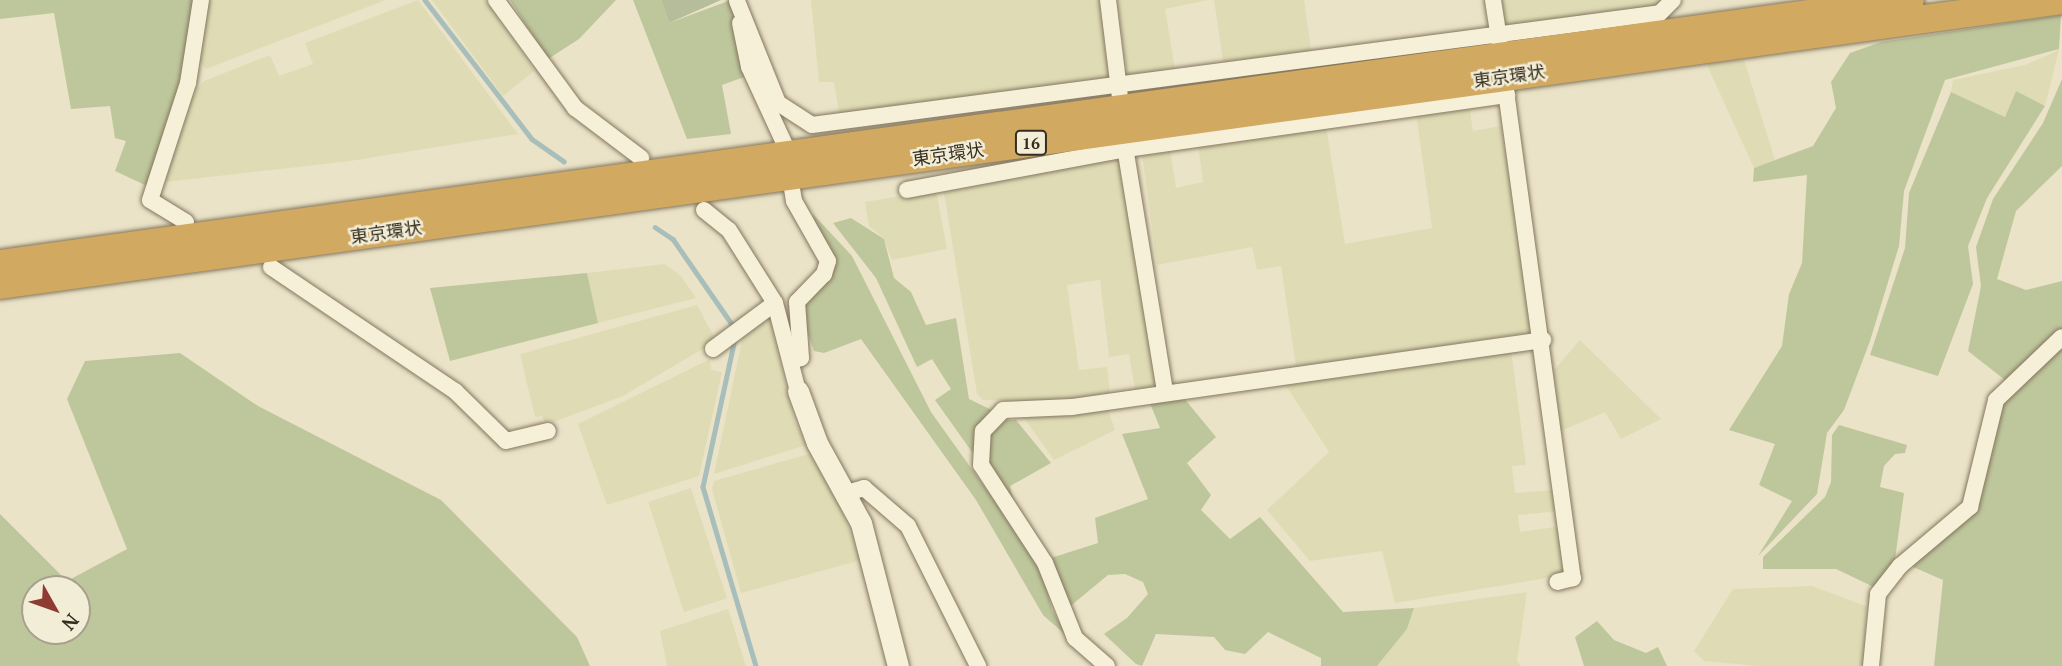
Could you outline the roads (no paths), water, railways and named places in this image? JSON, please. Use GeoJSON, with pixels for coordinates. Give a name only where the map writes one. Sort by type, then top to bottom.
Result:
{"type":"FeatureCollection","features":[{"type":"Feature","properties":{"kind":"highway","name":"東京環状"},"geometry":{"type":"LineString","coordinates":[[1503,66],[1910,0]]}},
{"type":"Feature","properties":{"kind":"highway","name":"東京環状"},"geometry":{"type":"LineString","coordinates":[[0,285],[789,167],[1503,66],[2062,0]]}},
{"type":"Feature","properties":{"kind":"highway","name":"東京環状"},"geometry":{"type":"LineString","coordinates":[[0,264],[789,167]]}},
{"type":"Feature","properties":{"kind":"street"},"geometry":{"type":"LineString","coordinates":[[186,222],[150,200],[188,83],[201,0]]}},
{"type":"Feature","properties":{"kind":"street"},"geometry":{"type":"LineString","coordinates":[[496,0],[575,108],[641,158]]}},
{"type":"Feature","properties":{"kind":"street"},"geometry":{"type":"LineString","coordinates":[[1108,0],[1122,119],[1165,392]]}},
{"type":"Feature","properties":{"kind":"street"},"geometry":{"type":"LineString","coordinates":[[1493,0],[1543,340],[1573,578],[1557,582]]}},
{"type":"Feature","properties":{"kind":"street"},"geometry":{"type":"LineString","coordinates":[[737,1],[778,103],[812,125],[1122,119],[1503,66],[1660,13],[1673,0]]}},
{"type":"Feature","properties":{"kind":"street"},"geometry":{"type":"LineString","coordinates":[[737,1],[749,67],[789,167],[794,201],[828,266],[797,302],[801,358],[791,361]]}},
{"type":"Feature","properties":{"kind":"street"},"geometry":{"type":"LineString","coordinates":[[907,190],[1122,119]]}},
{"type":"Feature","properties":{"kind":"street"},"geometry":{"type":"LineString","coordinates":[[704,210],[729,230],[775,303],[798,391],[817,443],[847,493],[874,561],[898,666]]}},
{"type":"Feature","properties":{"kind":"street"},"geometry":{"type":"LineString","coordinates":[[271,267],[455,391],[506,441],[548,431]]}},
{"type":"Feature","properties":{"kind":"street"},"geometry":{"type":"LineString","coordinates":[[713,349],[743,330],[775,303]]}},
{"type":"Feature","properties":{"kind":"street"},"geometry":{"type":"LineString","coordinates":[[1871,666],[1878,594],[1900,566],[1970,507],[1996,400],[2062,337]]}},
{"type":"Feature","properties":{"kind":"street"},"geometry":{"type":"LineString","coordinates":[[1107,666],[1075,638],[1045,563],[981,465],[979,446],[983,431],[1003,410],[1165,392],[1543,340]]}},
{"type":"Feature","properties":{"kind":"street"},"geometry":{"type":"LineString","coordinates":[[847,493],[864,488],[908,526],[978,666]]}},
{"type":"Feature","properties":{"kind":"street"},"geometry":{"type":"LineString","coordinates":[[1079,666],[1092,655]]}},
{"type":"Feature","properties":{"kind":"waterway"},"geometry":{"type":"LineString","coordinates":[[425,0],[532,139],[564,161]]}},
{"type":"Feature","properties":{"kind":"waterway"},"geometry":{"type":"LineString","coordinates":[[655,227],[673,239],[734,327]]}},
{"type":"Feature","properties":{"kind":"waterway"},"geometry":{"type":"LineString","coordinates":[[735,339],[703,487],[756,666]]}}]}
